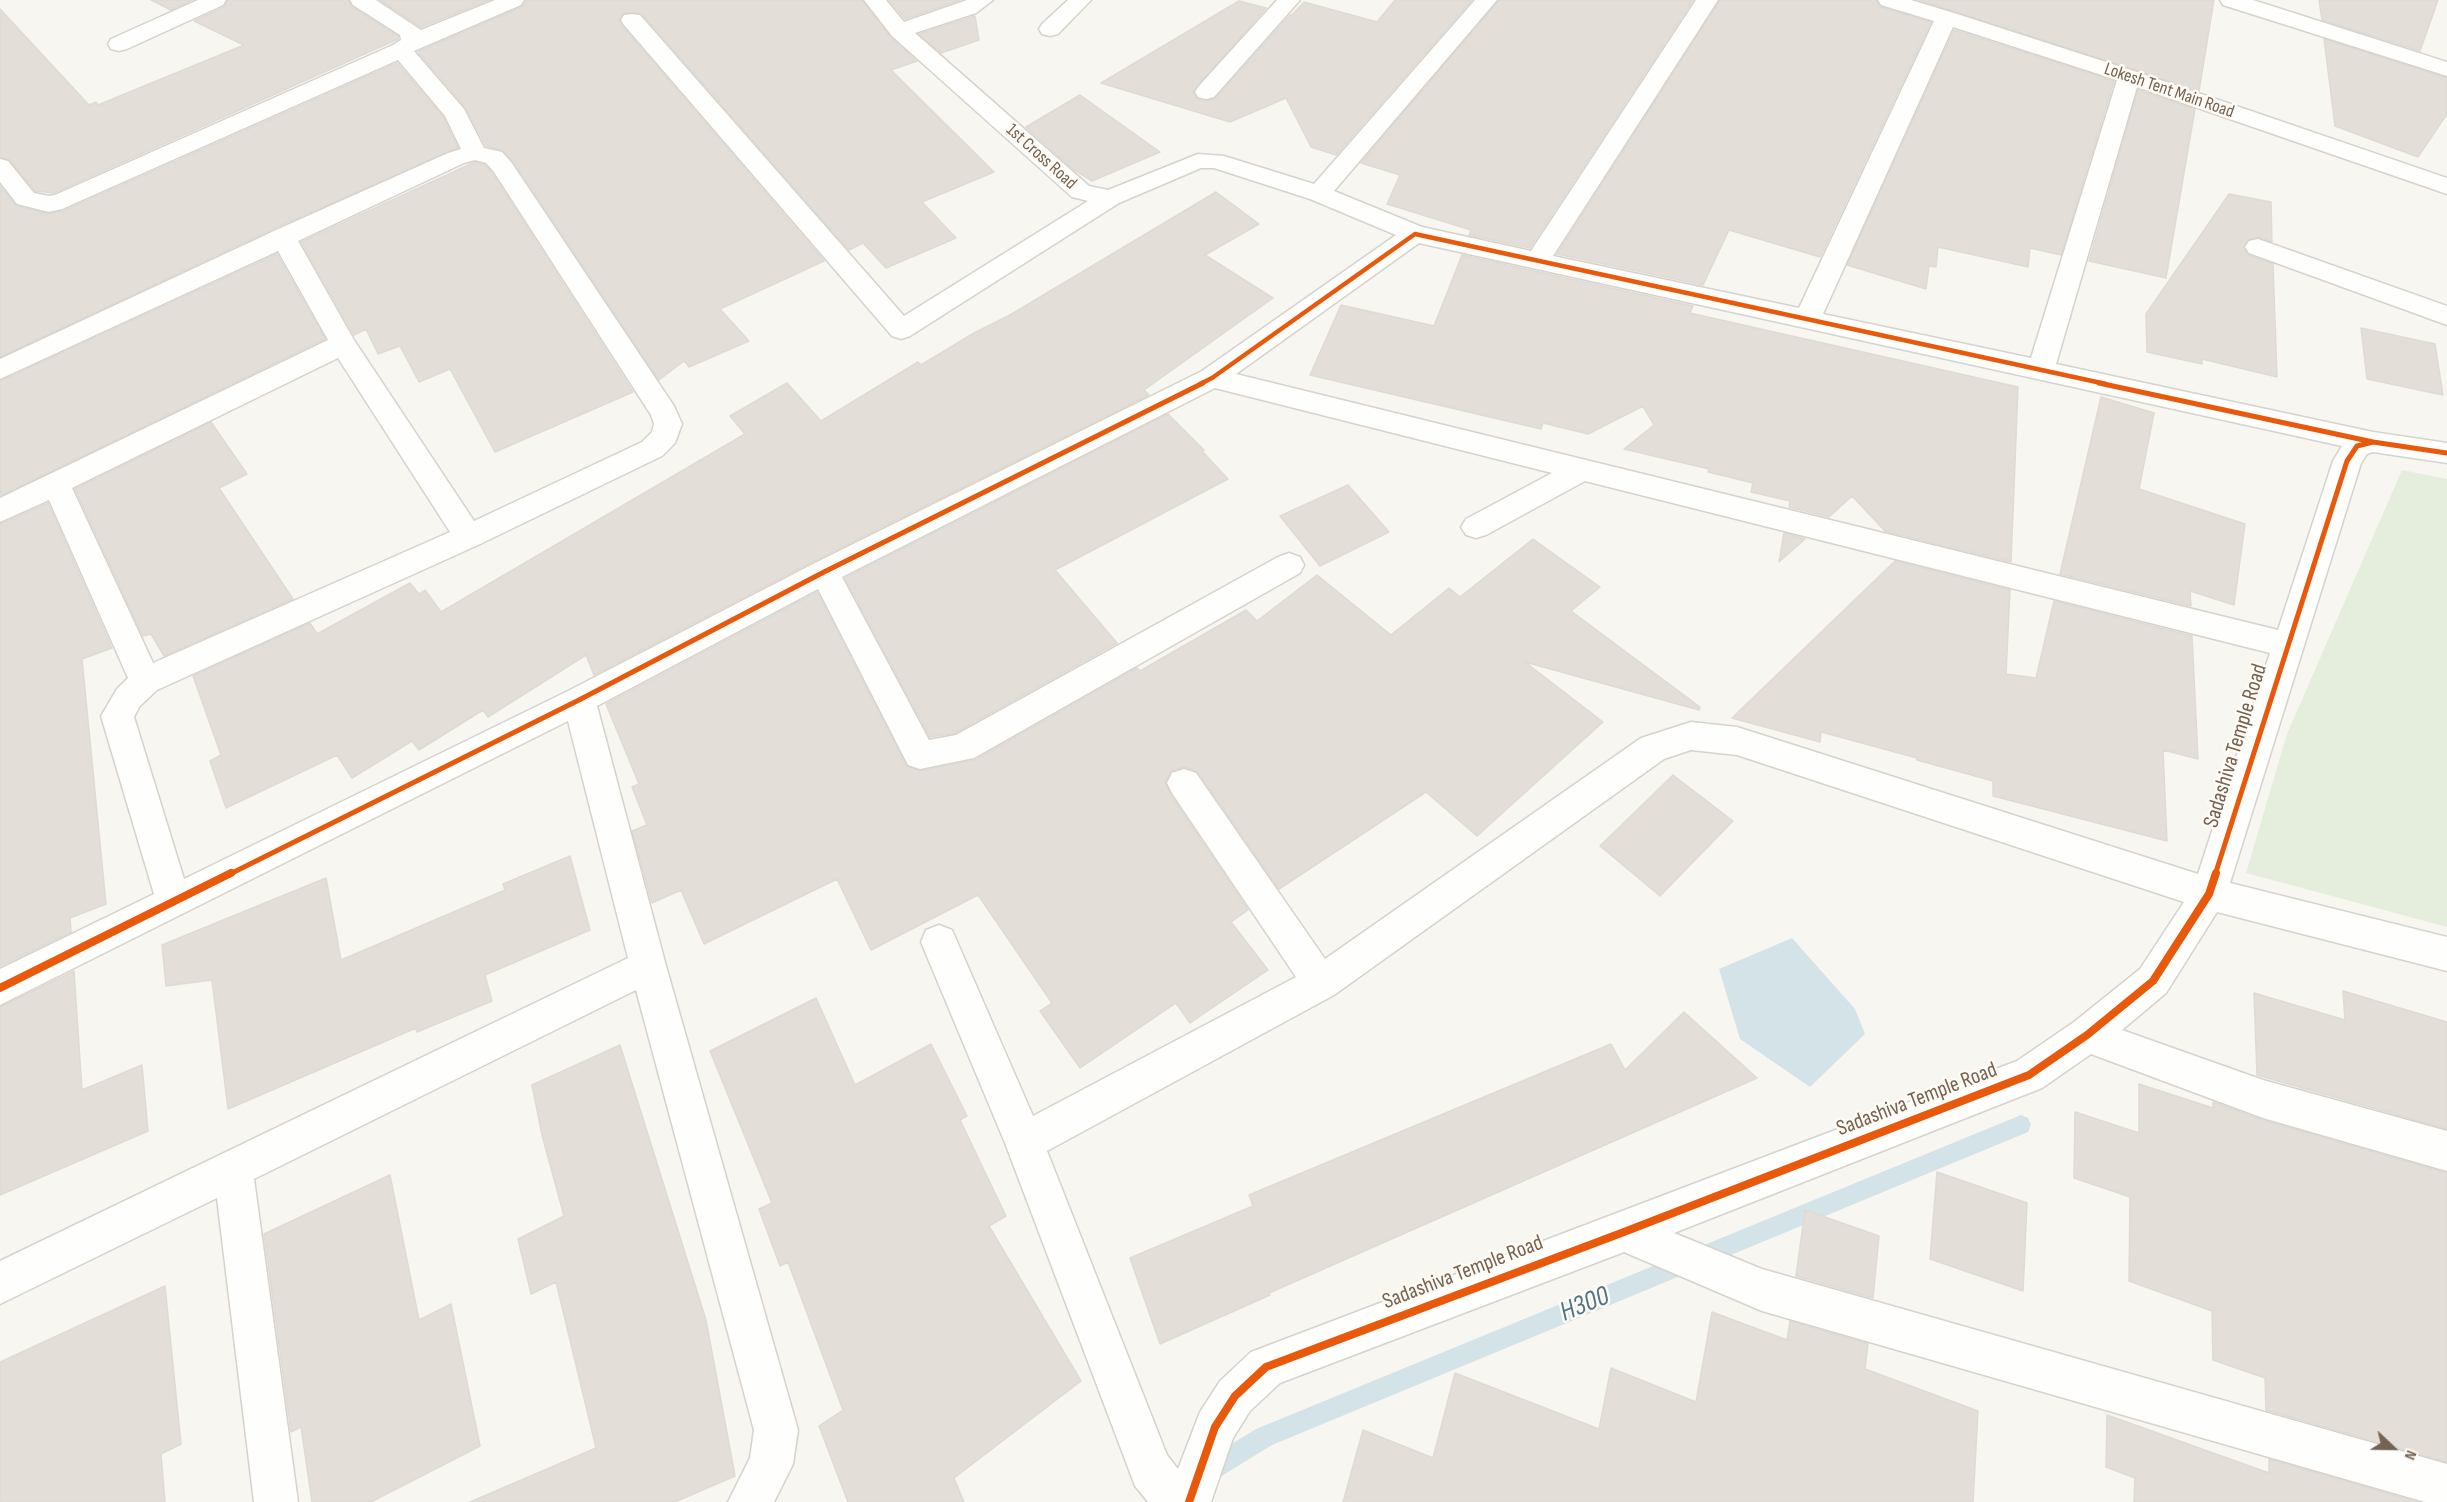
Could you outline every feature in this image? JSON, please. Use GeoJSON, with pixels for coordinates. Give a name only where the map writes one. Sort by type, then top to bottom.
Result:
{"type":"FeatureCollection","features":[{"type":"Feature","properties":{"kind":"street"},"geometry":{"type":"LineString","coordinates":[[119,44],[215,0]]}},
{"type":"Feature","properties":{"kind":"street"},"geometry":{"type":"LineString","coordinates":[[361,0],[411,32],[407,46]]}},
{"type":"Feature","properties":{"kind":"street"},"geometry":{"type":"LineString","coordinates":[[0,166],[27,199],[49,204],[62,201],[513,0]]}},
{"type":"Feature","properties":{"kind":"street","name":"1st Cross Road"},"geometry":{"type":"LineString","coordinates":[[875,0],[900,31],[1081,192],[1110,198]]}},
{"type":"Feature","properties":{"kind":"street"},"geometry":{"type":"LineString","coordinates":[[1050,29],[1080,0]]}},
{"type":"Feature","properties":{"kind":"street"},"geometry":{"type":"LineString","coordinates":[[1206,92],[1289,0]]}},
{"type":"Feature","properties":{"kind":"street"},"geometry":{"type":"LineString","coordinates":[[1319,194],[1486,0]]}},
{"type":"Feature","properties":{"kind":"street"},"geometry":{"type":"LineString","coordinates":[[1537,261],[1707,0]]}},
{"type":"Feature","properties":{"kind":"street","name":"Lokesh Tent Main Road"},"geometry":{"type":"LineString","coordinates":[[1889,0],[2129,77],[2447,186]]}},
{"type":"Feature","properties":{"kind":"street"},"geometry":{"type":"LineString","coordinates":[[2231,0],[2447,69]]}},
{"type":"Feature","properties":{"kind":"street"},"geometry":{"type":"LineString","coordinates":[[900,31],[970,2]]}},
{"type":"Feature","properties":{"kind":"street"},"geometry":{"type":"LineString","coordinates":[[1807,319],[1946,18]]}},
{"type":"Feature","properties":{"kind":"street"},"geometry":{"type":"LineString","coordinates":[[632,20],[901,330],[1110,198],[1198,161],[1216,161],[1319,194],[1415,234],[2373,442],[2447,453]]}},
{"type":"Feature","properties":{"kind":"street"},"geometry":{"type":"LineString","coordinates":[[407,46],[456,114],[475,153]]}},
{"type":"Feature","properties":{"kind":"street"},"geometry":{"type":"LineString","coordinates":[[2041,370],[2129,77]]}},
{"type":"Feature","properties":{"kind":"street"},"geometry":{"type":"LineString","coordinates":[[0,370],[283,237],[456,158],[475,153],[494,157],[503,167],[664,413],[668,424],[664,436],[652,449],[468,537],[146,681],[128,698],[117,716],[172,900]]}},
{"type":"Feature","properties":{"kind":"street"},"geometry":{"type":"LineString","coordinates":[[0,988],[172,900],[579,700],[824,572],[1212,378],[1415,234]]}},
{"type":"Feature","properties":{"kind":"street"},"geometry":{"type":"LineString","coordinates":[[283,237],[343,344],[468,537]]}},
{"type":"Feature","properties":{"kind":"street"},"geometry":{"type":"LineString","coordinates":[[2258,247],[2447,316]]}},
{"type":"Feature","properties":{"kind":"street"},"geometry":{"type":"LineString","coordinates":[[0,511],[343,344]]}},
{"type":"Feature","properties":{"kind":"street"},"geometry":{"type":"LineString","coordinates":[[1212,378],[2287,645]]}},
{"type":"Feature","properties":{"kind":"street","name":"Sadashiva Temple Road"},"geometry":{"type":"LineString","coordinates":[[1189,1502],[1215,1426],[1234,1396],[1266,1367],[1624,1232],[2029,1075],[2087,1035],[2153,981],[2209,894],[2347,461],[2357,446],[2373,442]]}},
{"type":"Feature","properties":{"kind":"street"},"geometry":{"type":"LineString","coordinates":[[1476,526],[1582,470]]}},
{"type":"Feature","properties":{"kind":"street"},"geometry":{"type":"LineString","coordinates":[[56,484],[146,681]]}},
{"type":"Feature","properties":{"kind":"street"},"geometry":{"type":"LineString","coordinates":[[824,572],[920,755],[962,747],[1289,565]]}},
{"type":"Feature","properties":{"kind":"street"},"geometry":{"type":"LineString","coordinates":[[579,700],[648,966],[776,1430],[771,1464],[750,1502]]}},
{"type":"Feature","properties":{"kind":"street"},"geometry":{"type":"LineString","coordinates":[[1024,1142],[1321,982],[1653,748],[1691,736],[1737,741],[2209,894],[2447,954]]}},
{"type":"Feature","properties":{"kind":"street"},"geometry":{"type":"LineString","coordinates":[[1184,783],[1321,982]]}},
{"type":"Feature","properties":{"kind":"street"},"geometry":{"type":"LineString","coordinates":[[939,942],[1024,1142],[1164,1486]]}},
{"type":"Feature","properties":{"kind":"street"},"geometry":{"type":"LineString","coordinates":[[0,1282],[648,966]]}},
{"type":"Feature","properties":{"kind":"street"},"geometry":{"type":"LineString","coordinates":[[2087,1035],[2263,1099],[2447,1151]]}},
{"type":"Feature","properties":{"kind":"street"},"geometry":{"type":"LineString","coordinates":[[233,1168],[276,1502]]}},
{"type":"Feature","properties":{"kind":"street"},"geometry":{"type":"LineString","coordinates":[[1624,1232],[1762,1290],[2447,1486]]}},
{"type":"Feature","properties":{"kind":"green space"},"geometry":{"type":"Polygon","coordinates":[[[2402,470],[2447,479],[2447,927],[2246,873],[2287,734],[2402,470]]]}},
{"type":"Feature","properties":{"kind":"shaded area"},"geometry":{"type":"Polygon","coordinates":[[[1792,938],[1855,1009],[1865,1034],[1810,1087],[1740,1039],[1719,969],[1792,938]]]}},
{"type":"Feature","properties":{"kind":"building"},"geometry":{"type":"Polygon","coordinates":[[[151,0],[192,0],[171,10],[151,0]]]}},
{"type":"Feature","properties":{"kind":"building"},"geometry":{"type":"Polygon","coordinates":[[[228,0],[348,0],[352,7],[398,36],[398,39],[54,193],[35,191],[10,160],[0,157],[0,9],[89,105],[96,102],[98,105],[244,45],[194,21],[224,7],[228,0]]]}},
{"type":"Feature","properties":{"kind":"building"},"geometry":{"type":"Polygon","coordinates":[[[380,0],[489,0],[421,27],[380,0]]]}},
{"type":"Feature","properties":{"kind":"building"},"geometry":{"type":"Polygon","coordinates":[[[526,0],[862,0],[890,37],[917,61],[891,70],[994,172],[922,202],[956,238],[886,268],[863,243],[849,250],[642,14],[624,13],[619,19],[622,26],[824,261],[720,309],[749,341],[689,367],[684,361],[659,380],[513,161],[502,150],[486,146],[466,108],[418,52],[522,7],[526,0]]]}},
{"type":"Feature","properties":{"kind":"building"},"geometry":{"type":"Polygon","coordinates":[[[889,0],[960,0],[905,19],[889,0]]]}},
{"type":"Feature","properties":{"kind":"building"},"geometry":{"type":"Polygon","coordinates":[[[1395,0],[1472,0],[1336,155],[1311,147],[1286,98],[1230,122],[1101,83],[1239,1],[1266,8],[1193,91],[1197,99],[1205,101],[1215,99],[1304,2],[1377,22],[1395,0]]]}},
{"type":"Feature","properties":{"kind":"building"},"geometry":{"type":"Polygon","coordinates":[[[1499,0],[1693,0],[1530,248],[1469,235],[1471,230],[1387,204],[1400,175],[1361,163],[1499,0]]]}},
{"type":"Feature","properties":{"kind":"building"},"geometry":{"type":"Polygon","coordinates":[[[1720,0],[1876,0],[1880,7],[1931,22],[1820,257],[1729,230],[1703,285],[1557,254],[1720,0]]]}},
{"type":"Feature","properties":{"kind":"building"},"geometry":{"type":"Polygon","coordinates":[[[1919,0],[2214,0],[2199,91],[1919,0]]]}},
{"type":"Feature","properties":{"kind":"building"},"geometry":{"type":"Polygon","coordinates":[[[2319,0],[2438,0],[2420,51],[2322,20],[2319,0]]]}},
{"type":"Feature","properties":{"kind":"building"},"geometry":{"type":"Polygon","coordinates":[[[975,16],[979,40],[941,53],[919,34],[975,16]]]}},
{"type":"Feature","properties":{"kind":"building"},"geometry":{"type":"Polygon","coordinates":[[[1954,30],[2114,81],[2061,255],[2030,248],[2028,267],[1938,247],[1936,267],[1929,266],[1926,289],[1847,265],[1954,30]]]}},
{"type":"Feature","properties":{"kind":"building"},"geometry":{"type":"Polygon","coordinates":[[[2324,39],[2447,78],[2447,114],[2418,157],[2335,126],[2324,39]]]}},
{"type":"Feature","properties":{"kind":"building"},"geometry":{"type":"Polygon","coordinates":[[[397,63],[443,117],[458,148],[273,229],[0,357],[0,186],[16,206],[48,214],[63,211],[397,63]]]}},
{"type":"Feature","properties":{"kind":"building"},"geometry":{"type":"Polygon","coordinates":[[[2138,90],[2195,109],[2166,278],[2089,261],[2138,90]]]}},
{"type":"Feature","properties":{"kind":"building"},"geometry":{"type":"Polygon","coordinates":[[[1080,95],[1160,152],[1092,181],[1073,169],[1026,127],[1080,95]]]}},
{"type":"Feature","properties":{"kind":"building"},"geometry":{"type":"Polygon","coordinates":[[[475,162],[485,165],[492,173],[633,392],[495,452],[450,369],[419,382],[400,346],[378,354],[366,329],[354,335],[301,242],[475,162]]]}},
{"type":"Feature","properties":{"kind":"building"},"geometry":{"type":"Polygon","coordinates":[[[1216,192],[1259,224],[1205,255],[1273,298],[1144,390],[1149,395],[812,562],[594,675],[586,655],[488,717],[483,710],[419,750],[412,741],[352,778],[337,755],[226,808],[210,761],[221,755],[193,676],[310,623],[317,634],[410,583],[419,594],[425,590],[441,612],[745,434],[730,416],[787,383],[821,421],[918,362],[921,365],[974,333],[1010,315],[1216,192]]]}},
{"type":"Feature","properties":{"kind":"building"},"geometry":{"type":"Polygon","coordinates":[[[2229,194],[2271,202],[2272,242],[2259,237],[2249,239],[2243,248],[2248,255],[2273,264],[2277,377],[2202,359],[2202,364],[2147,352],[2146,314],[2229,194]]]}},
{"type":"Feature","properties":{"kind":"building"},"geometry":{"type":"Polygon","coordinates":[[[277,254],[325,339],[0,496],[0,381],[277,254]]]}},
{"type":"Feature","properties":{"kind":"building"},"geometry":{"type":"Polygon","coordinates":[[[1462,255],[1693,306],[1690,313],[2018,387],[2011,562],[1885,531],[1852,496],[1829,517],[1789,507],[1790,501],[1751,492],[1753,483],[1708,472],[1709,469],[1624,449],[1654,425],[1643,406],[1588,434],[1543,423],[1541,429],[1310,375],[1341,305],[1434,326],[1462,255]]]}},
{"type":"Feature","properties":{"kind":"building"},"geometry":{"type":"Polygon","coordinates":[[[2361,328],[2435,344],[2443,395],[2367,379],[2361,328]]]}},
{"type":"Feature","properties":{"kind":"building"},"geometry":{"type":"Polygon","coordinates":[[[2101,397],[2154,413],[2139,489],[2245,524],[2234,605],[2190,591],[2191,606],[2060,574],[2101,397]]]}},
{"type":"Feature","properties":{"kind":"building"},"geometry":{"type":"Polygon","coordinates":[[[1168,414],[1204,450],[1202,451],[1228,479],[1055,570],[1117,643],[955,733],[930,737],[845,578],[1168,414]]]}},
{"type":"Feature","properties":{"kind":"building"},"geometry":{"type":"Polygon","coordinates":[[[211,422],[247,474],[219,488],[293,599],[164,656],[151,634],[143,636],[75,489],[211,422]]]}},
{"type":"Feature","properties":{"kind":"building"},"geometry":{"type":"Polygon","coordinates":[[[1348,485],[1389,532],[1320,566],[1280,516],[1348,485]]]}},
{"type":"Feature","properties":{"kind":"building"},"geometry":{"type":"Polygon","coordinates":[[[48,503],[112,648],[82,659],[106,904],[70,918],[71,932],[0,966],[0,524],[48,503]]]}},
{"type":"Feature","properties":{"kind":"building"},"geometry":{"type":"Polygon","coordinates":[[[1784,533],[1805,539],[1779,562],[1784,533]]]}},
{"type":"Feature","properties":{"kind":"building"},"geometry":{"type":"Polygon","coordinates":[[[1533,539],[1600,587],[1571,611],[1700,707],[1699,710],[1525,662],[1603,722],[1477,836],[1426,792],[1279,889],[1198,772],[1185,767],[1171,771],[1165,782],[1170,794],[1248,910],[1231,922],[1268,970],[1190,1023],[1176,1003],[1080,1068],[1040,1011],[1052,1003],[978,895],[871,950],[837,879],[704,944],[681,890],[652,903],[632,831],[647,825],[632,787],[639,784],[606,704],[817,592],[906,766],[920,771],[975,760],[1137,668],[1140,671],[1246,610],[1257,621],[1317,575],[1391,635],[1449,588],[1460,597],[1533,539]]]}},
{"type":"Feature","properties":{"kind":"building"},"geometry":{"type":"Polygon","coordinates":[[[1895,561],[2010,590],[2006,674],[2036,678],[2054,601],[2192,636],[2198,759],[2163,750],[2167,841],[1993,796],[1993,781],[1917,760],[1917,758],[1821,732],[1820,742],[1732,718],[1895,561]]]}},
{"type":"Feature","properties":{"kind":"building"},"geometry":{"type":"Polygon","coordinates":[[[1673,775],[1733,821],[1660,896],[1600,846],[1673,775]]]}},
{"type":"Feature","properties":{"kind":"building"},"geometry":{"type":"Polygon","coordinates":[[[570,856],[590,930],[485,975],[492,1001],[417,1032],[416,1028],[228,1109],[212,980],[166,986],[162,945],[326,878],[341,960],[505,890],[503,884],[570,856]]]}},
{"type":"Feature","properties":{"kind":"building"},"geometry":{"type":"Polygon","coordinates":[[[74,971],[82,1090],[142,1065],[148,1131],[0,1195],[0,1007],[74,971]]]}},
{"type":"Feature","properties":{"kind":"building"},"geometry":{"type":"Polygon","coordinates":[[[2343,991],[2447,1022],[2447,1129],[2257,1075],[2254,993],[2345,1020],[2343,991]]]}},
{"type":"Feature","properties":{"kind":"building"},"geometry":{"type":"Polygon","coordinates":[[[816,998],[855,1085],[931,1044],[967,1116],[960,1120],[1006,1216],[989,1226],[1081,1381],[954,1478],[964,1502],[848,1502],[819,1426],[843,1410],[788,1262],[780,1266],[759,1209],[772,1203],[710,1051],[816,998]]]}},
{"type":"Feature","properties":{"kind":"building"},"geometry":{"type":"Polygon","coordinates":[[[1684,1012],[1757,1078],[1269,1293],[1270,1295],[1160,1344],[1130,1258],[1253,1206],[1249,1195],[1611,1044],[1625,1070],[1684,1012]]]}},
{"type":"Feature","properties":{"kind":"building"},"geometry":{"type":"Polygon","coordinates":[[[620,1045],[706,1320],[735,1476],[675,1502],[470,1502],[596,1448],[556,1282],[531,1294],[518,1239],[564,1216],[542,1135],[532,1085],[620,1045]]]}},
{"type":"Feature","properties":{"kind":"building"},"geometry":{"type":"Polygon","coordinates":[[[2139,1084],[2213,1108],[2213,1102],[2262,1120],[2447,1173],[2447,1462],[2266,1410],[2265,1378],[2213,1360],[2212,1311],[2129,1281],[2130,1197],[2074,1178],[2075,1112],[2139,1133],[2139,1084]]]}},
{"type":"Feature","properties":{"kind":"building"},"geometry":{"type":"Polygon","coordinates":[[[1937,1172],[2027,1203],[2023,1291],[1930,1259],[1937,1172]]]}},
{"type":"Feature","properties":{"kind":"building"},"geometry":{"type":"Polygon","coordinates":[[[390,1175],[419,1320],[451,1304],[480,1446],[371,1502],[312,1502],[301,1427],[291,1432],[264,1234],[390,1175]]]}},
{"type":"Feature","properties":{"kind":"building"},"geometry":{"type":"Polygon","coordinates":[[[1805,1210],[1879,1236],[1873,1298],[1796,1276],[1805,1210]]]}},
{"type":"Feature","properties":{"kind":"building"},"geometry":{"type":"Polygon","coordinates":[[[165,1286],[181,1444],[161,1454],[165,1502],[0,1502],[0,1362],[165,1286]]]}},
{"type":"Feature","properties":{"kind":"building"},"geometry":{"type":"Polygon","coordinates":[[[1712,1312],[1787,1340],[1790,1321],[1868,1344],[1865,1369],[1978,1411],[1973,1502],[1343,1502],[1363,1430],[1433,1458],[1455,1373],[1599,1429],[1611,1368],[1696,1402],[1712,1312]]]}},
{"type":"Feature","properties":{"kind":"building"},"geometry":{"type":"Polygon","coordinates":[[[2107,1415],[2269,1473],[2269,1459],[2417,1502],[2134,1502],[2135,1478],[2106,1467],[2107,1415]]]}},
{"type":"Feature","properties":{"kind":"waterway","name":"H300"},"geometry":{"type":"LineString","coordinates":[[1207,1472],[1264,1437],[2021,1125]]}},
{"type":"Feature","properties":{"kind":"cycle path"},"geometry":{"type":"LineString","coordinates":[[0,988],[579,700],[824,572],[1212,378],[1415,234],[2373,442],[2447,453]]}},
{"type":"Feature","properties":{"kind":"cycle path"},"geometry":{"type":"LineString","coordinates":[[1189,1502],[1215,1427],[1235,1396],[1266,1367],[1624,1232],[2029,1075],[2087,1035],[2153,981],[2209,894],[2347,461],[2357,446],[2373,442]]}}]}
